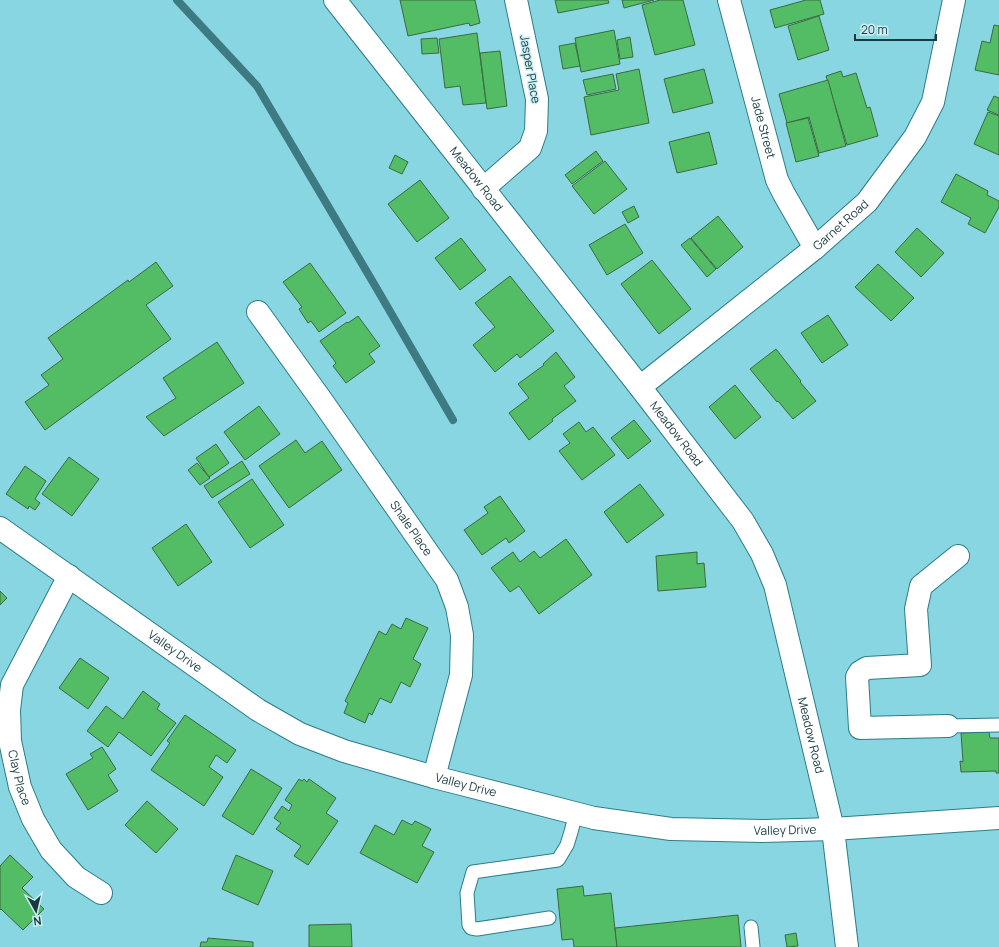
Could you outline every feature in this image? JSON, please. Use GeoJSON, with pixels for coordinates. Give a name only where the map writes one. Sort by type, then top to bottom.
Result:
{"type":"FeatureCollection","features":[{"type":"Feature","properties":{"kind":"street","name":"Meadow Road"},"geometry":{"type":"LineString","coordinates":[[335,0],[640,387],[743,521],[762,554],[775,585],[833,829],[847,947]]}},
{"type":"Feature","properties":{"kind":"street","name":"Jasper Place"},"geometry":{"type":"LineString","coordinates":[[484,189],[530,148],[536,131],[537,99],[516,0]]}},
{"type":"Feature","properties":{"kind":"street","name":"Jade Street"},"geometry":{"type":"LineString","coordinates":[[729,0],[777,180],[815,248]]}},
{"type":"Feature","properties":{"kind":"street","name":"Garnet Road"},"geometry":{"type":"LineString","coordinates":[[640,387],[815,248],[866,202],[914,137],[933,102],[954,0]]}},
{"type":"Feature","properties":{"kind":"street","name":"Shale Place"},"geometry":{"type":"LineString","coordinates":[[258,312],[448,580],[457,606],[462,635],[461,675],[434,777]]}},
{"type":"Feature","properties":{"kind":"street","name":"Valley Drive"},"geometry":{"type":"LineString","coordinates":[[0,528],[258,710],[300,734],[344,751],[434,777],[594,818],[671,829],[763,831],[833,829],[999,818]]}},
{"type":"Feature","properties":{"kind":"street"},"geometry":{"type":"LineString","coordinates":[[948,726],[860,728],[857,677],[860,672],[866,668],[920,666],[916,610],[921,586],[958,556]]}},
{"type":"Feature","properties":{"kind":"street","name":"Clay Place"},"geometry":{"type":"LineString","coordinates":[[68,576],[12,684],[9,710],[10,741],[20,787],[33,819],[52,850],[76,877],[101,893]]}},
{"type":"Feature","properties":{"kind":"lane"},"geometry":{"type":"LineString","coordinates":[[948,726],[999,725]]}},
{"type":"Feature","properties":{"kind":"lane"},"geometry":{"type":"LineString","coordinates":[[548,918],[477,929],[471,928],[469,925],[467,893],[473,872],[558,860],[567,845],[576,813]]}},
{"type":"Feature","properties":{"kind":"lane"},"geometry":{"type":"LineString","coordinates":[[751,927],[753,947]]}},
{"type":"Feature","properties":{"kind":"building"},"geometry":{"type":"Polygon","coordinates":[[[400,0],[475,0],[480,23],[470,26],[469,23],[408,36],[400,0]]]}},
{"type":"Feature","properties":{"kind":"building"},"geometry":{"type":"Polygon","coordinates":[[[555,0],[608,0],[609,3],[558,13],[555,0]]]}},
{"type":"Feature","properties":{"kind":"building"},"geometry":{"type":"Polygon","coordinates":[[[622,0],[654,0],[624,8],[622,0]]]}},
{"type":"Feature","properties":{"kind":"building"},"geometry":{"type":"Polygon","coordinates":[[[660,0],[683,0],[695,45],[655,55],[642,5],[660,0]]]}},
{"type":"Feature","properties":{"kind":"building"},"geometry":{"type":"Polygon","coordinates":[[[806,0],[820,0],[824,14],[775,28],[770,10],[806,0]]]}},
{"type":"Feature","properties":{"kind":"building"},"geometry":{"type":"Polygon","coordinates":[[[819,16],[829,50],[798,60],[788,26],[819,16]]]}},
{"type":"Feature","properties":{"kind":"building"},"geometry":{"type":"Polygon","coordinates":[[[994,25],[999,26],[999,75],[975,70],[982,41],[990,43],[994,25]]]}},
{"type":"Feature","properties":{"kind":"building"},"geometry":{"type":"Polygon","coordinates":[[[614,30],[620,64],[581,72],[575,38],[614,30]]]}},
{"type":"Feature","properties":{"kind":"building"},"geometry":{"type":"Polygon","coordinates":[[[477,33],[486,103],[463,105],[460,86],[445,88],[439,39],[477,33]]]}},
{"type":"Feature","properties":{"kind":"building"},"geometry":{"type":"Polygon","coordinates":[[[630,37],[633,57],[620,59],[617,40],[630,37]]]}},
{"type":"Feature","properties":{"kind":"building"},"geometry":{"type":"Polygon","coordinates":[[[437,38],[439,53],[422,54],[421,39],[437,38]]]}},
{"type":"Feature","properties":{"kind":"building"},"geometry":{"type":"Polygon","coordinates":[[[575,43],[580,66],[563,69],[559,46],[575,43]]]}},
{"type":"Feature","properties":{"kind":"building"},"geometry":{"type":"Polygon","coordinates":[[[500,51],[507,106],[487,109],[480,53],[500,51]]]}},
{"type":"Feature","properties":{"kind":"building"},"geometry":{"type":"Polygon","coordinates":[[[639,69],[649,123],[591,135],[584,97],[619,90],[616,74],[639,69]]]}},
{"type":"Feature","properties":{"kind":"building"},"geometry":{"type":"Polygon","coordinates":[[[704,69],[713,103],[673,113],[664,79],[704,69]]]}},
{"type":"Feature","properties":{"kind":"building"},"geometry":{"type":"Polygon","coordinates":[[[841,71],[843,77],[856,73],[867,108],[870,107],[878,136],[847,145],[826,76],[841,71]]]}},
{"type":"Feature","properties":{"kind":"building"},"geometry":{"type":"Polygon","coordinates":[[[613,74],[616,89],[587,95],[583,80],[613,74]]]}},
{"type":"Feature","properties":{"kind":"building"},"geometry":{"type":"Polygon","coordinates":[[[828,80],[846,146],[819,153],[809,117],[787,123],[779,94],[828,80]]]}},
{"type":"Feature","properties":{"kind":"building"},"geometry":{"type":"Polygon","coordinates":[[[994,96],[999,98],[999,115],[987,110],[994,96]]]}},
{"type":"Feature","properties":{"kind":"building"},"geometry":{"type":"Polygon","coordinates":[[[988,112],[999,116],[999,155],[974,144],[988,112]]]}},
{"type":"Feature","properties":{"kind":"building"},"geometry":{"type":"Polygon","coordinates":[[[808,118],[819,156],[796,162],[786,123],[808,118]]]}},
{"type":"Feature","properties":{"kind":"building"},"geometry":{"type":"Polygon","coordinates":[[[709,132],[717,164],[677,173],[669,142],[709,132]]]}},
{"type":"Feature","properties":{"kind":"building"},"geometry":{"type":"Polygon","coordinates":[[[596,151],[603,161],[572,184],[565,175],[596,151]]]}},
{"type":"Feature","properties":{"kind":"building"},"geometry":{"type":"Polygon","coordinates":[[[395,155],[408,162],[402,174],[389,168],[395,155]]]}},
{"type":"Feature","properties":{"kind":"building"},"geometry":{"type":"Polygon","coordinates":[[[605,161],[627,189],[594,214],[572,186],[605,161]]]}},
{"type":"Feature","properties":{"kind":"building"},"geometry":{"type":"Polygon","coordinates":[[[956,174],[988,191],[987,195],[999,201],[999,207],[985,233],[968,224],[971,218],[941,202],[956,174]]]}},
{"type":"Feature","properties":{"kind":"building"},"geometry":{"type":"Polygon","coordinates":[[[420,180],[449,218],[417,242],[388,204],[420,180]]]}},
{"type":"Feature","properties":{"kind":"building"},"geometry":{"type":"Polygon","coordinates":[[[634,206],[639,217],[628,223],[622,212],[634,206]]]}},
{"type":"Feature","properties":{"kind":"building"},"geometry":{"type":"Polygon","coordinates":[[[718,216],[743,247],[717,269],[691,238],[718,216]]]}},
{"type":"Feature","properties":{"kind":"building"},"geometry":{"type":"Polygon","coordinates":[[[625,224],[643,253],[607,275],[589,245],[625,224]]]}},
{"type":"Feature","properties":{"kind":"building"},"geometry":{"type":"Polygon","coordinates":[[[917,228],[944,253],[921,277],[895,252],[917,228]]]}},
{"type":"Feature","properties":{"kind":"building"},"geometry":{"type":"Polygon","coordinates":[[[461,238],[486,270],[460,290],[435,258],[461,238]]]}},
{"type":"Feature","properties":{"kind":"building"},"geometry":{"type":"Polygon","coordinates":[[[690,238],[716,269],[707,277],[681,245],[690,238]]]}},
{"type":"Feature","properties":{"kind":"building"},"geometry":{"type":"Polygon","coordinates":[[[652,260],[691,309],[659,334],[621,284],[652,260]]]}},
{"type":"Feature","properties":{"kind":"building"},"geometry":{"type":"Polygon","coordinates":[[[156,262],[173,286],[146,305],[171,339],[45,430],[25,402],[49,385],[41,375],[63,359],[48,338],[128,280],[129,282],[156,262]]]}},
{"type":"Feature","properties":{"kind":"building"},"geometry":{"type":"Polygon","coordinates":[[[310,263],[346,313],[319,332],[311,321],[308,323],[299,309],[302,307],[283,282],[310,263]]]}},
{"type":"Feature","properties":{"kind":"building"},"geometry":{"type":"Polygon","coordinates":[[[878,264],[914,298],[891,321],[855,287],[878,264]]]}},
{"type":"Feature","properties":{"kind":"building"},"geometry":{"type":"Polygon","coordinates":[[[510,276],[554,331],[520,358],[517,354],[495,372],[473,345],[495,327],[475,303],[510,276]]]}},
{"type":"Feature","properties":{"kind":"building"},"geometry":{"type":"Polygon","coordinates":[[[828,315],[848,345],[822,363],[801,333],[828,315]]]}},
{"type":"Feature","properties":{"kind":"building"},"geometry":{"type":"Polygon","coordinates":[[[358,316],[380,346],[369,354],[375,362],[346,383],[333,366],[336,363],[320,341],[358,316]]]}},
{"type":"Feature","properties":{"kind":"building"},"geometry":{"type":"Polygon","coordinates":[[[217,342],[244,383],[164,436],[146,417],[176,398],[163,378],[217,342]]]}},
{"type":"Feature","properties":{"kind":"building"},"geometry":{"type":"Polygon","coordinates":[[[776,349],[816,401],[793,419],[750,369],[776,349]]]}},
{"type":"Feature","properties":{"kind":"building"},"geometry":{"type":"Polygon","coordinates":[[[556,352],[575,377],[564,386],[576,401],[552,419],[553,421],[529,440],[509,413],[529,398],[518,384],[544,365],[543,364],[556,352]]]}},
{"type":"Feature","properties":{"kind":"building"},"geometry":{"type":"Polygon","coordinates":[[[735,385],[761,417],[735,439],[709,407],[735,385]]]}},
{"type":"Feature","properties":{"kind":"building"},"geometry":{"type":"Polygon","coordinates":[[[259,406],[280,434],[245,460],[224,432],[259,406]]]}},
{"type":"Feature","properties":{"kind":"building"},"geometry":{"type":"Polygon","coordinates":[[[634,420],[651,441],[628,459],[611,438],[634,420]]]}},
{"type":"Feature","properties":{"kind":"building"},"geometry":{"type":"Polygon","coordinates":[[[579,422],[586,432],[593,427],[615,455],[582,480],[559,451],[570,443],[563,434],[579,422]]]}},
{"type":"Feature","properties":{"kind":"building"},"geometry":{"type":"Polygon","coordinates":[[[296,440],[305,453],[322,441],[342,470],[289,508],[259,466],[296,440]]]}},
{"type":"Feature","properties":{"kind":"building"},"geometry":{"type":"Polygon","coordinates":[[[216,444],[229,463],[209,477],[196,458],[216,444]]]}},
{"type":"Feature","properties":{"kind":"building"},"geometry":{"type":"Polygon","coordinates":[[[69,457],[99,479],[72,516],[42,494],[69,457]]]}},
{"type":"Feature","properties":{"kind":"building"},"geometry":{"type":"Polygon","coordinates":[[[242,461],[250,474],[212,498],[204,486],[242,461]]]}},
{"type":"Feature","properties":{"kind":"building"},"geometry":{"type":"Polygon","coordinates":[[[197,463],[210,478],[200,485],[188,470],[197,463]]]}},
{"type":"Feature","properties":{"kind":"building"},"geometry":{"type":"Polygon","coordinates":[[[25,466],[46,481],[35,499],[40,503],[35,510],[29,506],[28,509],[6,494],[25,466]]]}},
{"type":"Feature","properties":{"kind":"building"},"geometry":{"type":"Polygon","coordinates":[[[252,479],[284,525],[250,548],[218,502],[252,479]]]}},
{"type":"Feature","properties":{"kind":"building"},"geometry":{"type":"Polygon","coordinates":[[[640,484],[664,515],[627,543],[604,512],[640,484]]]}},
{"type":"Feature","properties":{"kind":"building"},"geometry":{"type":"Polygon","coordinates":[[[500,496],[525,531],[509,543],[506,538],[482,555],[464,530],[488,513],[484,507],[500,496]]]}},
{"type":"Feature","properties":{"kind":"building"},"geometry":{"type":"Polygon","coordinates":[[[186,524],[212,562],[178,586],[152,548],[186,524]]]}},
{"type":"Feature","properties":{"kind":"building"},"geometry":{"type":"Polygon","coordinates":[[[566,539],[592,575],[539,614],[519,586],[510,592],[491,568],[513,552],[520,562],[534,551],[540,558],[566,539]]]}},
{"type":"Feature","properties":{"kind":"building"},"geometry":{"type":"Polygon","coordinates":[[[697,552],[697,564],[704,563],[706,587],[658,591],[656,556],[697,552]]]}},
{"type":"Feature","properties":{"kind":"building"},"geometry":{"type":"Polygon","coordinates":[[[0,591],[7,598],[0,605],[0,591]]]}},
{"type":"Feature","properties":{"kind":"building"},"geometry":{"type":"Polygon","coordinates":[[[406,618],[428,628],[413,659],[421,664],[410,687],[401,682],[391,703],[380,698],[372,715],[369,713],[365,723],[344,713],[348,703],[345,701],[379,631],[386,635],[392,624],[401,629],[406,618]]]}},
{"type":"Feature","properties":{"kind":"building"},"geometry":{"type":"Polygon","coordinates":[[[80,658],[109,678],[88,709],[59,688],[80,658]]]}},
{"type":"Feature","properties":{"kind":"building"},"geometry":{"type":"Polygon","coordinates":[[[143,691],[160,704],[157,709],[176,723],[151,756],[119,732],[108,747],[87,731],[106,706],[123,719],[143,691]]]}},
{"type":"Feature","properties":{"kind":"building"},"geometry":{"type":"Polygon","coordinates":[[[185,715],[236,750],[227,763],[216,755],[209,767],[223,777],[204,806],[151,770],[170,743],[167,741],[185,715]]]}},
{"type":"Feature","properties":{"kind":"building"},"geometry":{"type":"Polygon","coordinates":[[[989,732],[990,738],[999,738],[999,773],[996,773],[996,771],[961,772],[960,761],[963,762],[961,733],[989,732]]]}},
{"type":"Feature","properties":{"kind":"building"},"geometry":{"type":"Polygon","coordinates":[[[102,747],[116,769],[108,775],[118,791],[88,810],[66,774],[93,758],[90,754],[102,747]]]}},
{"type":"Feature","properties":{"kind":"building"},"geometry":{"type":"Polygon","coordinates":[[[251,769],[282,788],[253,835],[222,816],[251,769]]]}},
{"type":"Feature","properties":{"kind":"building"},"geometry":{"type":"Polygon","coordinates":[[[299,779],[302,781],[304,779],[307,782],[309,779],[336,798],[326,813],[338,821],[308,865],[294,856],[301,846],[276,829],[281,823],[274,818],[282,806],[289,811],[292,805],[285,800],[299,779]]]}},
{"type":"Feature","properties":{"kind":"building"},"geometry":{"type":"Polygon","coordinates":[[[147,801],[178,829],[156,853],[125,825],[147,801]]]}},
{"type":"Feature","properties":{"kind":"building"},"geometry":{"type":"Polygon","coordinates":[[[402,820],[412,825],[415,821],[431,829],[422,846],[434,852],[417,883],[360,853],[375,825],[394,835],[402,820]]]}},
{"type":"Feature","properties":{"kind":"building"},"geometry":{"type":"Polygon","coordinates":[[[10,855],[33,877],[22,888],[44,909],[23,930],[1,909],[0,910],[0,866],[10,855]]]}},
{"type":"Feature","properties":{"kind":"building"},"geometry":{"type":"Polygon","coordinates":[[[236,855],[273,871],[258,905],[222,889],[236,855]]]}},
{"type":"Feature","properties":{"kind":"building"},"geometry":{"type":"Polygon","coordinates":[[[583,886],[584,896],[611,893],[617,947],[574,947],[573,939],[562,940],[557,889],[583,886]]]}},
{"type":"Feature","properties":{"kind":"building"},"geometry":{"type":"Polygon","coordinates":[[[738,915],[741,947],[617,947],[615,928],[738,915]]]}},
{"type":"Feature","properties":{"kind":"building"},"geometry":{"type":"Polygon","coordinates":[[[351,924],[352,947],[309,947],[309,925],[351,924]]]}},
{"type":"Feature","properties":{"kind":"building"},"geometry":{"type":"Polygon","coordinates":[[[796,933],[798,946],[787,947],[785,935],[796,933]]]}},
{"type":"Feature","properties":{"kind":"building"},"geometry":{"type":"Polygon","coordinates":[[[208,938],[253,942],[253,947],[200,947],[201,942],[207,942],[208,938]]]}},
{"type":"Feature","properties":{"kind":"waterway"},"geometry":{"type":"LineString","coordinates":[[177,0],[257,86],[453,420]]}}]}
